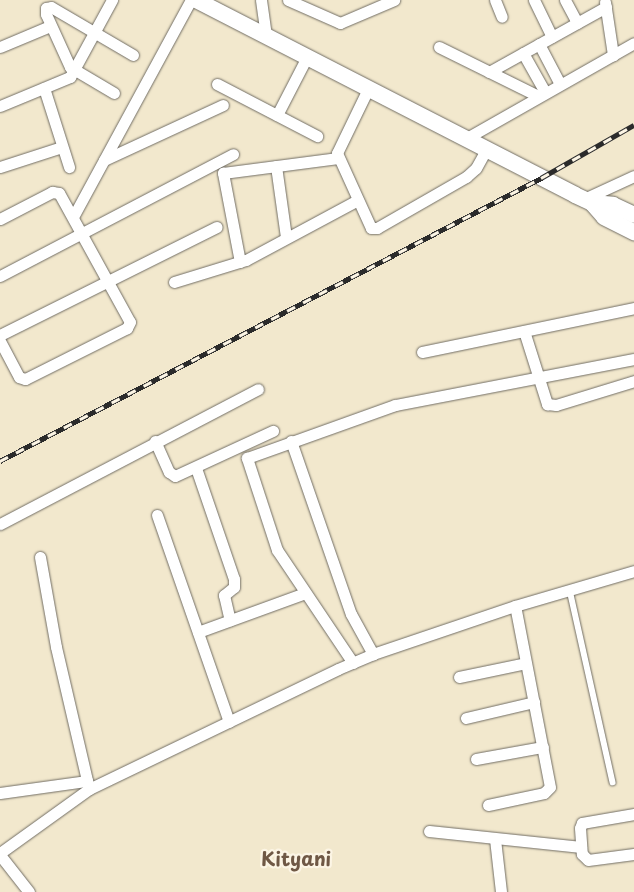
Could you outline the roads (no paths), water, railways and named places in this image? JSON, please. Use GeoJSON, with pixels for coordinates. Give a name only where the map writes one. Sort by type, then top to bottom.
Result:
{"type":"FeatureCollection","features":[{"type":"Feature","properties":{"kind":"main road"},"geometry":{"type":"LineString","coordinates":[[196,0],[566,191],[588,201],[613,205],[634,215]]}},
{"type":"Feature","properties":{"kind":"main road"},"geometry":{"type":"LineString","coordinates":[[588,201],[604,217],[634,232]]}},
{"type":"Feature","properties":{"kind":"street"},"geometry":{"type":"LineString","coordinates":[[0,106],[66,79],[75,71],[112,0]]}},
{"type":"Feature","properties":{"kind":"street"},"geometry":{"type":"LineString","coordinates":[[73,217],[191,0]]}},
{"type":"Feature","properties":{"kind":"street"},"geometry":{"type":"LineString","coordinates":[[261,0],[266,36]]}},
{"type":"Feature","properties":{"kind":"street"},"geometry":{"type":"LineString","coordinates":[[288,0],[308,5],[334,22],[346,22],[394,0]]}},
{"type":"Feature","properties":{"kind":"street"},"geometry":{"type":"LineString","coordinates":[[495,0],[502,17]]}},
{"type":"Feature","properties":{"kind":"street"},"geometry":{"type":"LineString","coordinates":[[534,0],[552,37]]}},
{"type":"Feature","properties":{"kind":"street"},"geometry":{"type":"LineString","coordinates":[[565,0],[577,23]]}},
{"type":"Feature","properties":{"kind":"street"},"geometry":{"type":"LineString","coordinates":[[489,72],[577,23],[605,4],[613,55]]}},
{"type":"Feature","properties":{"kind":"street"},"geometry":{"type":"LineString","coordinates":[[114,92],[75,71],[66,61],[46,14],[49,7],[133,55]]}},
{"type":"Feature","properties":{"kind":"street"},"geometry":{"type":"LineString","coordinates":[[0,47],[50,26]]}},
{"type":"Feature","properties":{"kind":"street"},"geometry":{"type":"LineString","coordinates":[[465,139],[634,43]]}},
{"type":"Feature","properties":{"kind":"street"},"geometry":{"type":"LineString","coordinates":[[539,44],[560,84]]}},
{"type":"Feature","properties":{"kind":"street"},"geometry":{"type":"LineString","coordinates":[[439,47],[489,72],[542,94]]}},
{"type":"Feature","properties":{"kind":"street"},"geometry":{"type":"LineString","coordinates":[[524,53],[542,94]]}},
{"type":"Feature","properties":{"kind":"street"},"geometry":{"type":"LineString","coordinates":[[277,115],[307,57]]}},
{"type":"Feature","properties":{"kind":"street"},"geometry":{"type":"LineString","coordinates":[[217,84],[317,136]]}},
{"type":"Feature","properties":{"kind":"street"},"geometry":{"type":"LineString","coordinates":[[44,88],[69,167]]}},
{"type":"Feature","properties":{"kind":"street"},"geometry":{"type":"LineString","coordinates":[[368,89],[338,148],[338,158],[368,226],[377,228],[466,177],[476,168],[486,150]]}},
{"type":"Feature","properties":{"kind":"street"},"geometry":{"type":"LineString","coordinates":[[104,160],[223,105]]}},
{"type":"Feature","properties":{"kind":"street"},"geometry":{"type":"LineString","coordinates":[[0,166],[62,147]]}},
{"type":"Feature","properties":{"kind":"street"},"geometry":{"type":"LineString","coordinates":[[0,276],[233,154]]}},
{"type":"Feature","properties":{"kind":"street"},"geometry":{"type":"LineString","coordinates":[[240,262],[222,176],[226,172],[338,158]]}},
{"type":"Feature","properties":{"kind":"street"},"geometry":{"type":"LineString","coordinates":[[276,166],[286,237]]}},
{"type":"Feature","properties":{"kind":"street"},"geometry":{"type":"LineString","coordinates":[[588,201],[634,176]]}},
{"type":"Feature","properties":{"kind":"street"},"geometry":{"type":"LineString","coordinates":[[0,219],[52,192],[61,195],[128,319],[127,328],[25,379],[18,377],[0,341]]}},
{"type":"Feature","properties":{"kind":"street"},"geometry":{"type":"LineString","coordinates":[[174,282],[240,262],[356,200]]}},
{"type":"Feature","properties":{"kind":"street"},"geometry":{"type":"LineString","coordinates":[[0,335],[109,283],[217,227]]}},
{"type":"Feature","properties":{"kind":"street"},"geometry":{"type":"LineString","coordinates":[[422,352],[634,308]]}},
{"type":"Feature","properties":{"kind":"street"},"geometry":{"type":"LineString","coordinates":[[524,331],[536,378],[544,400],[551,406],[634,381]]}},
{"type":"Feature","properties":{"kind":"street"},"geometry":{"type":"LineString","coordinates":[[353,663],[277,550],[246,463],[249,456],[395,405],[634,359]]}},
{"type":"Feature","properties":{"kind":"street"},"geometry":{"type":"LineString","coordinates":[[0,524],[155,441],[258,389]]}},
{"type":"Feature","properties":{"kind":"street"},"geometry":{"type":"LineString","coordinates":[[155,441],[172,475],[179,475],[273,431]]}},
{"type":"Feature","properties":{"kind":"street"},"geometry":{"type":"LineString","coordinates":[[290,442],[351,614],[373,654]]}},
{"type":"Feature","properties":{"kind":"street"},"geometry":{"type":"LineString","coordinates":[[196,468],[234,579],[234,586],[224,595],[230,620]]}},
{"type":"Feature","properties":{"kind":"street"},"geometry":{"type":"LineString","coordinates":[[156,515],[229,722]]}},
{"type":"Feature","properties":{"kind":"street"},"geometry":{"type":"LineString","coordinates":[[40,557],[56,647],[88,785]]}},
{"type":"Feature","properties":{"kind":"street"},"geometry":{"type":"LineString","coordinates":[[29,892],[0,854],[88,785],[229,722],[373,654],[515,606],[634,572]]}},
{"type":"Feature","properties":{"kind":"street"},"geometry":{"type":"LineString","coordinates":[[198,632],[305,593]]}},
{"type":"Feature","properties":{"kind":"street"},"geometry":{"type":"LineString","coordinates":[[488,805],[548,790],[550,780],[515,606]]}},
{"type":"Feature","properties":{"kind":"street"},"geometry":{"type":"LineString","coordinates":[[459,677],[526,663]]}},
{"type":"Feature","properties":{"kind":"street"},"geometry":{"type":"LineString","coordinates":[[466,718],[534,702]]}},
{"type":"Feature","properties":{"kind":"street"},"geometry":{"type":"LineString","coordinates":[[476,758],[543,747]]}},
{"type":"Feature","properties":{"kind":"street"},"geometry":{"type":"LineString","coordinates":[[0,793],[88,785]]}},
{"type":"Feature","properties":{"kind":"street"},"geometry":{"type":"LineString","coordinates":[[634,814],[582,823],[581,847],[585,858],[591,860],[634,854]]}},
{"type":"Feature","properties":{"kind":"street"},"geometry":{"type":"LineString","coordinates":[[429,831],[581,847]]}},
{"type":"Feature","properties":{"kind":"street"},"geometry":{"type":"LineString","coordinates":[[495,839],[502,892]]}},
{"type":"Feature","properties":{"kind":"lane"},"geometry":{"type":"LineString","coordinates":[[570,590],[613,782]]}},
{"type":"Feature","properties":{"kind":"railway"},"geometry":{"type":"LineString","coordinates":[[0,461],[541,178],[634,125]]}},
{"type":"Feature","properties":{"kind":"district","name":"Kityani"},"geometry":{"type":"Point","coordinates":[296,859]}}]}
